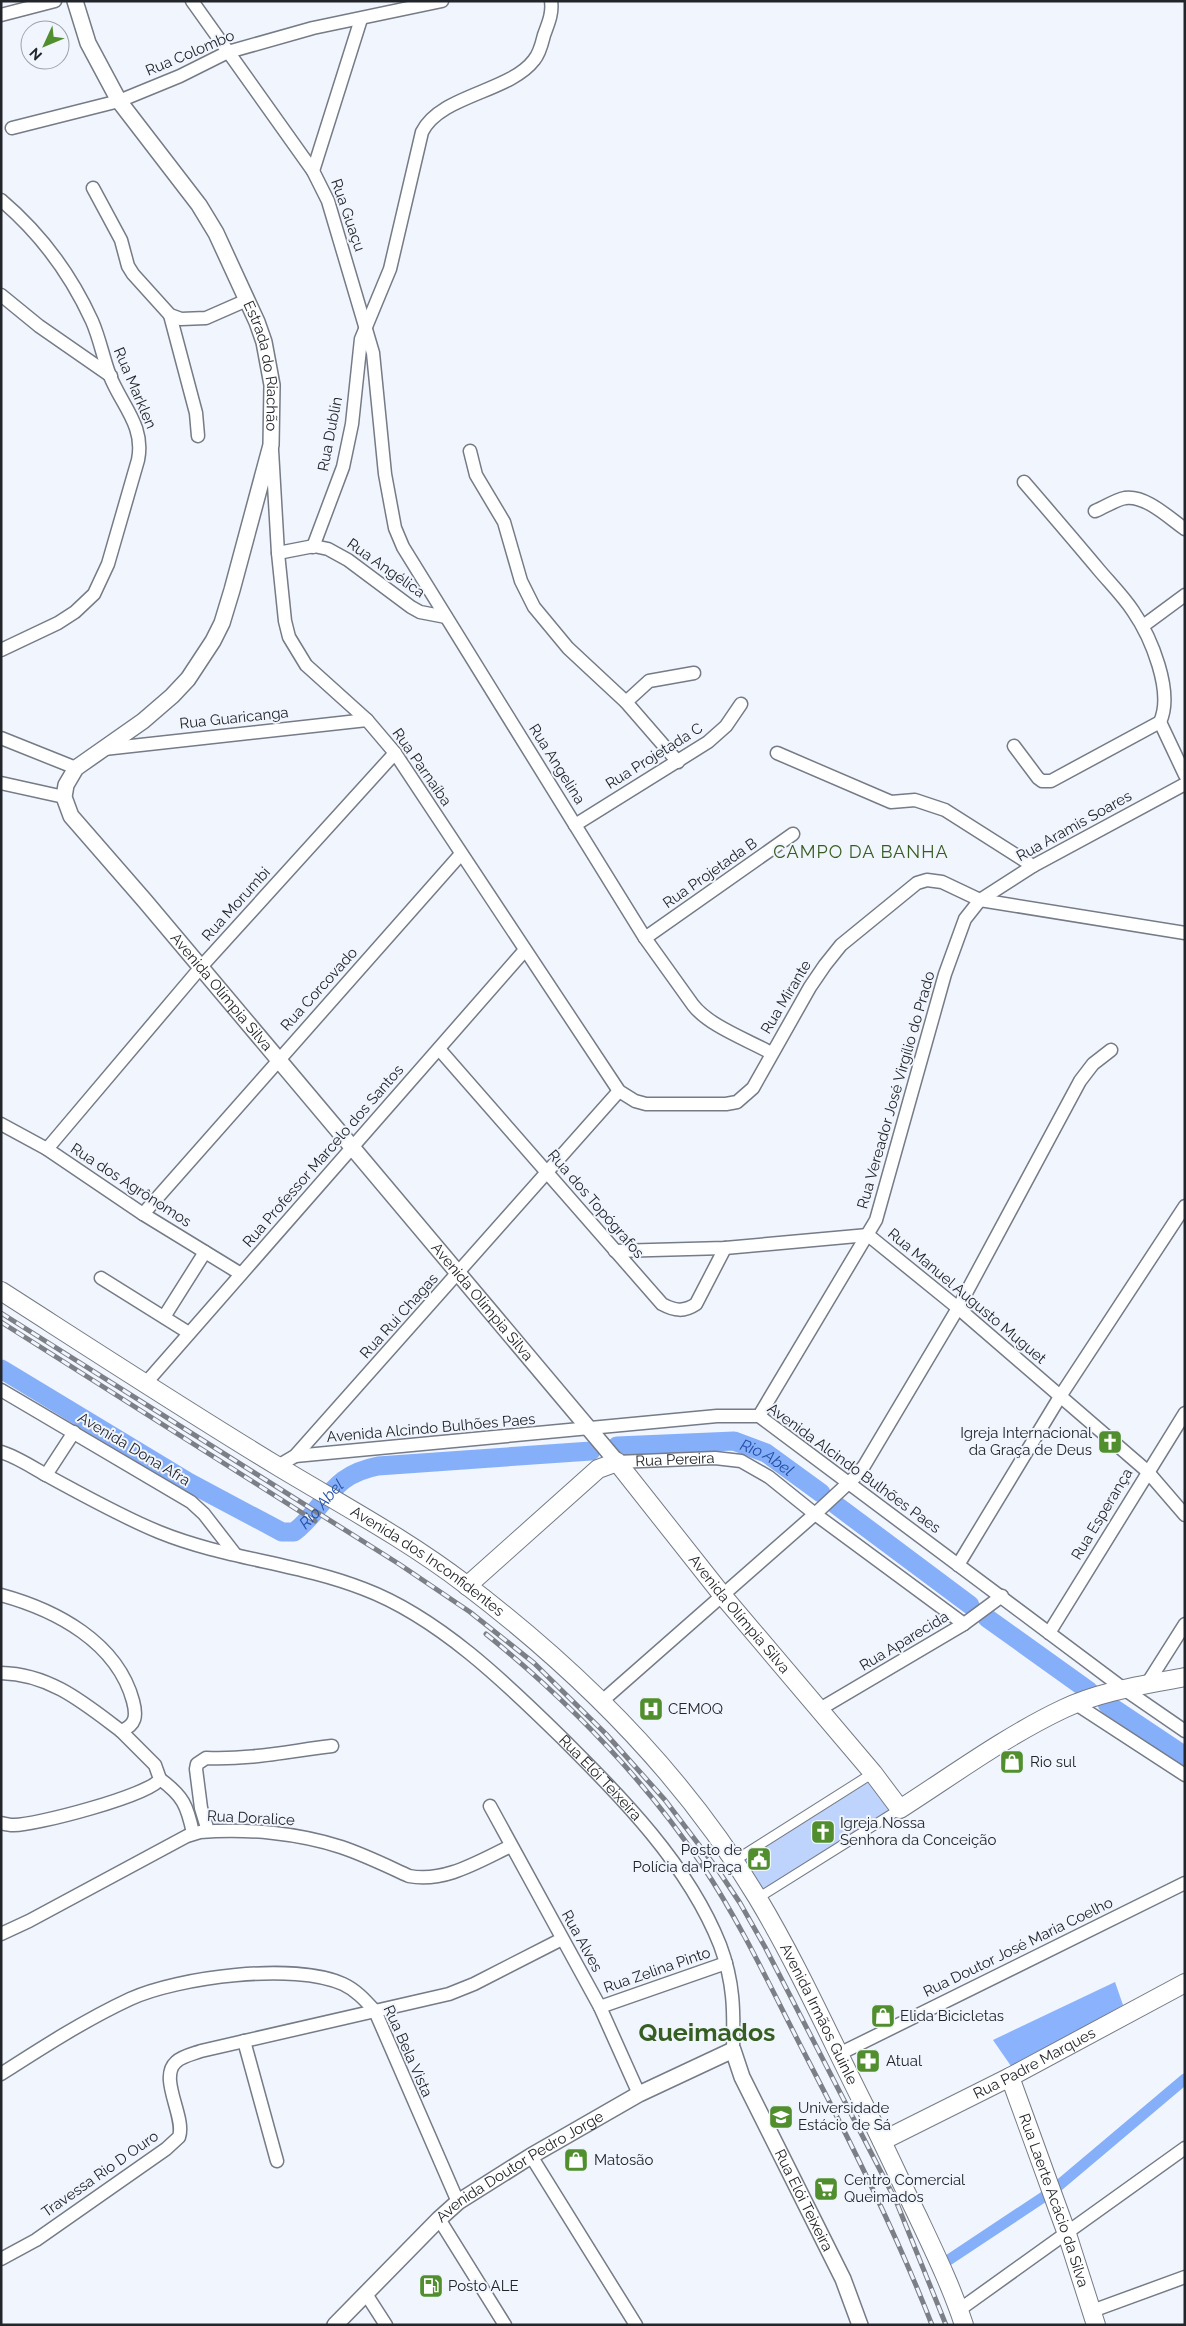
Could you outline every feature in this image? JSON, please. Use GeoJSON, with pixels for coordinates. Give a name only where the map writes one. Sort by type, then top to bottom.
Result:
{"type":"FeatureCollection","features":[{"type":"Feature","properties":{"kind":"main road","name":"Avenida dos Inconfidentes"},"geometry":{"type":"LineString","coordinates":[[1,1291],[145,1384],[278,1466],[394,1534],[467,1586],[536,1642],[601,1702],[677,1785],[734,1861],[758,1898]]}},
{"type":"Feature","properties":{"kind":"main road","name":"Rua Pereira"},"geometry":{"type":"LineString","coordinates":[[467,1586],[596,1470],[614,1459]]}},
{"type":"Feature","properties":{"kind":"main road","name":"Avenida Olímpia Silva"},"geometry":{"type":"LineString","coordinates":[[614,1459],[723,1596],[820,1709],[900,1809]]}},
{"type":"Feature","properties":{"kind":"main road"},"geometry":{"type":"LineString","coordinates":[[900,1809],[1023,1731],[1081,1702],[1147,1684],[1185,1677]]}},
{"type":"Feature","properties":{"kind":"main road","name":"Avenida Irmãos Guinle"},"geometry":{"type":"LineString","coordinates":[[758,1898],[798,1970],[882,2141],[941,2265],[962,2317]]}},
{"type":"Feature","properties":{"kind":"main road","name":"Rua Padre Marques"},"geometry":{"type":"LineString","coordinates":[[882,2141],[1010,2077],[1185,1983]]}},
{"type":"Feature","properties":{"kind":"main road","name":"Rua Laerte Acácio da Silva"},"geometry":{"type":"LineString","coordinates":[[1010,2077],[1094,2318]]}},
{"type":"Feature","properties":{"kind":"street"},"geometry":{"type":"LineString","coordinates":[[1,15],[55,1]]}},
{"type":"Feature","properties":{"kind":"street","name":"Estrada do Riachão"},"geometry":{"type":"LineString","coordinates":[[75,1],[88,43],[119,101],[199,205],[216,233],[264,342],[272,385],[272,445],[232,590],[222,623],[213,641],[188,679],[172,696],[143,721],[76,768]]}},
{"type":"Feature","properties":{"kind":"street","name":"Rua Guaçu"},"geometry":{"type":"LineString","coordinates":[[192,1],[314,171],[328,201],[366,324],[373,353],[382,446]]}},
{"type":"Feature","properties":{"kind":"street","name":"Rua Colombo"},"geometry":{"type":"LineString","coordinates":[[12,128],[119,101],[180,76],[228,52],[313,28],[442,1]]}},
{"type":"Feature","properties":{"kind":"street","name":"Rua Dublin"},"geometry":{"type":"LineString","coordinates":[[313,546],[343,466],[352,424],[361,339],[390,269],[424,128],[440,112],[508,79],[530,65],[538,53],[550,17],[551,1]]}},
{"type":"Feature","properties":{"kind":"street"},"geometry":{"type":"LineString","coordinates":[[314,171],[361,19]]}},
{"type":"Feature","properties":{"kind":"street"},"geometry":{"type":"LineString","coordinates":[[93,188],[121,240],[128,266],[133,274],[170,314],[181,319],[200,319],[247,300]]}},
{"type":"Feature","properties":{"kind":"street","name":"Rua Marklen"},"geometry":{"type":"LineString","coordinates":[[1,200],[41,239],[74,287],[93,322],[111,376],[138,432],[140,443],[138,460],[101,580],[94,594],[75,612],[32,637],[1,650]]}},
{"type":"Feature","properties":{"kind":"street"},"geometry":{"type":"LineString","coordinates":[[1,295],[39,326],[111,376]]}},
{"type":"Feature","properties":{"kind":"street"},"geometry":{"type":"LineString","coordinates":[[170,314],[196,413],[198,436]]}},
{"type":"Feature","properties":{"kind":"street","name":"Rua Parnaíba"},"geometry":{"type":"LineString","coordinates":[[272,445],[278,553],[285,621],[297,652],[316,676],[367,720],[395,753],[460,854],[619,1091]]}},
{"type":"Feature","properties":{"kind":"street","name":"Rua Angelina"},"geometry":{"type":"LineString","coordinates":[[382,446],[398,538],[645,938],[698,1011],[771,1053]]}},
{"type":"Feature","properties":{"kind":"street"},"geometry":{"type":"LineString","coordinates":[[470,451],[476,475],[504,522],[530,601],[568,648],[626,702],[678,762]]}},
{"type":"Feature","properties":{"kind":"street"},"geometry":{"type":"LineString","coordinates":[[1014,746],[1038,778],[1042,781],[1051,781],[1160,722],[1164,710],[1163,685],[1143,626],[1133,610],[1024,482]]}},
{"type":"Feature","properties":{"kind":"street"},"geometry":{"type":"LineString","coordinates":[[1096,511],[1118,501],[1134,498],[1148,504],[1185,529]]}},
{"type":"Feature","properties":{"kind":"street","name":"Rua Angélica"},"geometry":{"type":"LineString","coordinates":[[278,553],[313,546],[337,553],[420,612],[446,617]]}},
{"type":"Feature","properties":{"kind":"street"},"geometry":{"type":"LineString","coordinates":[[1143,626],[1185,595]]}},
{"type":"Feature","properties":{"kind":"street"},"geometry":{"type":"LineString","coordinates":[[626,702],[649,681],[694,673]]}},
{"type":"Feature","properties":{"kind":"street","name":"Rua Projetada C"},"geometry":{"type":"LineString","coordinates":[[575,824],[678,762],[718,734],[741,704]]}},
{"type":"Feature","properties":{"kind":"street","name":"Rua Guaricanga"},"geometry":{"type":"LineString","coordinates":[[104,749],[367,720]]}},
{"type":"Feature","properties":{"kind":"street"},"geometry":{"type":"LineString","coordinates":[[1160,722],[1185,775]]}},
{"type":"Feature","properties":{"kind":"street"},"geometry":{"type":"LineString","coordinates":[[1,738],[76,768],[68,779],[64,797],[1,783]]}},
{"type":"Feature","properties":{"kind":"street","name":"Rua Morumbi"},"geometry":{"type":"LineString","coordinates":[[47,1149],[201,967],[395,753]]}},
{"type":"Feature","properties":{"kind":"street"},"geometry":{"type":"LineString","coordinates":[[777,753],[891,802],[915,800],[945,810],[1032,866]]}},
{"type":"Feature","properties":{"kind":"street","name":"Rua Aramis Soares"},"geometry":{"type":"LineString","coordinates":[[980,900],[1032,866],[1185,784]]}},
{"type":"Feature","properties":{"kind":"street","name":"Avenida Olímpia Silva"},"geometry":{"type":"LineString","coordinates":[[64,797],[71,816],[279,1059],[614,1459]]}},
{"type":"Feature","properties":{"kind":"street","name":"Rua Projetada B"},"geometry":{"type":"LineString","coordinates":[[645,938],[793,834]]}},
{"type":"Feature","properties":{"kind":"street","name":"Rua Corcovado"},"geometry":{"type":"LineString","coordinates":[[143,1214],[460,854]]}},
{"type":"Feature","properties":{"kind":"street","name":"Rua Mirante"},"geometry":{"type":"LineString","coordinates":[[619,1091],[635,1101],[646,1104],[726,1104],[737,1102],[753,1088],[771,1053],[825,965],[841,945],[910,888],[922,881],[936,881],[948,884],[980,900],[1185,933]]}},
{"type":"Feature","properties":{"kind":"street","name":"Rua Vereador José Virgílio do Prado"},"geometry":{"type":"LineString","coordinates":[[759,1416],[868,1235],[881,1206],[953,948],[965,919],[980,900]]}},
{"type":"Feature","properties":{"kind":"street","name":"Rua Professor Marcelo dos Santos"},"geometry":{"type":"LineString","coordinates":[[145,1384],[525,950]]}},
{"type":"Feature","properties":{"kind":"street","name":"Rua dos Topógrafos"},"geometry":{"type":"LineString","coordinates":[[440,1049],[662,1304],[671,1309],[689,1309],[699,1300],[725,1248]]}},
{"type":"Feature","properties":{"kind":"street"},"geometry":{"type":"LineString","coordinates":[[601,1702],[849,1483],[864,1466],[958,1308],[1080,1081],[1093,1064],[1111,1050]]}},
{"type":"Feature","properties":{"kind":"street","name":"Rua Rui Chagas"},"geometry":{"type":"LineString","coordinates":[[278,1466],[295,1456],[619,1091]]}},
{"type":"Feature","properties":{"kind":"street","name":"Rua dos Agrônomos"},"geometry":{"type":"LineString","coordinates":[[1,1124],[47,1149],[143,1214],[241,1274]]}},
{"type":"Feature","properties":{"kind":"street"},"geometry":{"type":"LineString","coordinates":[[958,1565],[1061,1395],[1185,1206]]}},
{"type":"Feature","properties":{"kind":"street","name":"Rua Manuel Augusto Muguet"},"geometry":{"type":"LineString","coordinates":[[615,1251],[725,1248],[868,1235],[1061,1395],[1147,1471],[1185,1515]]}},
{"type":"Feature","properties":{"kind":"street"},"geometry":{"type":"LineString","coordinates":[[164,1317],[205,1252]]}},
{"type":"Feature","properties":{"kind":"street"},"geometry":{"type":"LineString","coordinates":[[102,1278],[189,1333]]}},
{"type":"Feature","properties":{"kind":"street","name":"Avenida Dona Afra"},"geometry":{"type":"LineString","coordinates":[[1,1390],[191,1502],[204,1514],[236,1554]]}},
{"type":"Feature","properties":{"kind":"street","name":"Rua Esperança"},"geometry":{"type":"LineString","coordinates":[[1049,1632],[1147,1471],[1185,1414]]}},
{"type":"Feature","properties":{"kind":"street","name":"Avenida Alcindo Bulhões Paes"},"geometry":{"type":"LineString","coordinates":[[295,1456],[594,1434],[717,1416],[759,1416],[958,1565],[998,1599],[1049,1632],[1118,1691],[1185,1731]]}},
{"type":"Feature","properties":{"kind":"street"},"geometry":{"type":"LineString","coordinates":[[46,1475],[74,1432]]}},
{"type":"Feature","properties":{"kind":"street","name":"Rua Elói Teixeira"},"geometry":{"type":"LineString","coordinates":[[1,1452],[113,1511],[160,1532],[200,1546],[269,1561],[365,1589],[432,1627],[489,1671],[591,1767],[660,1847],[702,1907],[726,1963],[734,1997],[735,2060],[843,2279],[860,2325]]}},
{"type":"Feature","properties":{"kind":"street","name":"Rua Pereira"},"geometry":{"type":"LineString","coordinates":[[614,1459],[715,1458],[741,1461],[769,1477],[817,1511],[967,1622]]}},
{"type":"Feature","properties":{"kind":"street"},"geometry":{"type":"LineString","coordinates":[[1,1595],[43,1608],[101,1647],[119,1668],[135,1707],[136,1715],[133,1725],[121,1731]]}},
{"type":"Feature","properties":{"kind":"street","name":"Rua Aparecida"},"geometry":{"type":"LineString","coordinates":[[820,1709],[967,1622],[998,1599]]}},
{"type":"Feature","properties":{"kind":"street"},"geometry":{"type":"LineString","coordinates":[[1147,1684],[1185,1624]]}},
{"type":"Feature","properties":{"kind":"street"},"geometry":{"type":"LineString","coordinates":[[1,1673],[30,1676],[54,1684],[83,1702],[121,1731],[156,1765],[160,1779],[178,1792],[189,1814],[193,1833]]}},
{"type":"Feature","properties":{"kind":"street"},"geometry":{"type":"LineString","coordinates":[[1081,1702],[1185,1775]]}},
{"type":"Feature","properties":{"kind":"street"},"geometry":{"type":"LineString","coordinates":[[208,1831],[197,1786],[196,1769],[202,1760],[206,1758],[248,1758],[332,1746]]}},
{"type":"Feature","properties":{"kind":"street"},"geometry":{"type":"LineString","coordinates":[[734,1861],[873,1773]]}},
{"type":"Feature","properties":{"kind":"street"},"geometry":{"type":"LineString","coordinates":[[1,1823],[20,1825],[107,1805],[153,1786],[160,1779]]}},
{"type":"Feature","properties":{"kind":"street","name":"Rua Alves"},"geometry":{"type":"LineString","coordinates":[[490,1806],[600,2007],[639,2094]]}},
{"type":"Feature","properties":{"kind":"street"},"geometry":{"type":"LineString","coordinates":[[758,1898],[900,1809]]}},
{"type":"Feature","properties":{"kind":"street","name":"Rua Doralice"},"geometry":{"type":"LineString","coordinates":[[1,1934],[193,1833],[208,1831],[291,1835],[318,1840],[361,1854],[409,1876],[420,1878],[442,1876],[511,1846]]}},
{"type":"Feature","properties":{"kind":"street","name":"Rua Doutor José Maria Coelho"},"geometry":{"type":"LineString","coordinates":[[839,2054],[1185,1883]]}},
{"type":"Feature","properties":{"kind":"street","name":"Travessa Rio D Ouro"},"geometry":{"type":"LineString","coordinates":[[1,2259],[36,2240],[158,2155],[179,2137],[180,2126],[170,2083],[170,2073],[174,2063],[200,2051],[436,1998],[461,1989],[562,1939]]}},
{"type":"Feature","properties":{"kind":"street","name":"Rua Zelina Pinto"},"geometry":{"type":"LineString","coordinates":[[600,2007],[726,1963]]}},
{"type":"Feature","properties":{"kind":"street","name":"Rua Bela Vista"},"geometry":{"type":"LineString","coordinates":[[1,2074],[74,2028],[131,1998],[176,1984],[222,1976],[260,1973],[312,1975],[342,1984],[354,1991],[375,2011],[458,2202]]}},
{"type":"Feature","properties":{"kind":"street"},"geometry":{"type":"LineString","coordinates":[[244,2041],[277,2161]]}},
{"type":"Feature","properties":{"kind":"street","name":"Avenida Doutor Pedro Jorge"},"geometry":{"type":"LineString","coordinates":[[335,2325],[458,2202],[531,2156],[639,2094],[734,2050]]}},
{"type":"Feature","properties":{"kind":"street"},"geometry":{"type":"LineString","coordinates":[[962,2317],[1066,2234],[1185,2148]]}},
{"type":"Feature","properties":{"kind":"street"},"geometry":{"type":"LineString","coordinates":[[531,2156],[636,2325]]}},
{"type":"Feature","properties":{"kind":"street"},"geometry":{"type":"LineString","coordinates":[[439,2219],[505,2325]]}},
{"type":"Feature","properties":{"kind":"street"},"geometry":{"type":"LineString","coordinates":[[1094,2318],[1185,2277]]}},
{"type":"Feature","properties":{"kind":"street"},"geometry":{"type":"LineString","coordinates":[[366,2294],[386,2325]]}},
{"type":"Feature","properties":{"kind":"shaded area"},"geometry":{"type":"Polygon","coordinates":[[[873,1773],[900,1809],[758,1898],[734,1861],[873,1773]]]}},
{"type":"Feature","properties":{"kind":"shaded area"},"geometry":{"type":"Polygon","coordinates":[[[1115,1982],[1123,2005],[1013,2069],[993,2040],[1115,1982]]]}},
{"type":"Feature","properties":{"kind":"waterway","name":"Rio Abel"},"geometry":{"type":"LineString","coordinates":[[1,1369],[188,1482],[282,1532],[294,1532],[299,1528],[341,1482],[363,1470],[378,1466],[591,1451]]}},
{"type":"Feature","properties":{"kind":"waterway","name":"Rio Abel"},"geometry":{"type":"LineString","coordinates":[[617,1446],[734,1441],[766,1453],[821,1493]]}},
{"type":"Feature","properties":{"kind":"waterway","name":"Rio Abel"},"geometry":{"type":"LineString","coordinates":[[836,1505],[970,1605]]}},
{"type":"Feature","properties":{"kind":"waterway","name":"Rio Abel"},"geometry":{"type":"LineString","coordinates":[[987,1618],[1089,1691]]}},
{"type":"Feature","properties":{"kind":"waterway","name":"Rio Abel"},"geometry":{"type":"LineString","coordinates":[[1107,1704],[1185,1756]]}},
{"type":"Feature","properties":{"kind":"waterway"},"geometry":{"type":"LineString","coordinates":[[941,2265],[1051,2192],[1185,2079]]}},
{"type":"Feature","properties":{"kind":"railway"},"geometry":{"type":"LineString","coordinates":[[1,1313],[399,1564],[470,1612],[534,1663],[606,1734],[665,1800],[718,1870],[740,1903],[765,1947],[896,2201],[946,2325]]}},
{"type":"Feature","properties":{"kind":"railway"},"geometry":{"type":"LineString","coordinates":[[1,1322],[315,1521]]}},
{"type":"Feature","properties":{"kind":"railway"},"geometry":{"type":"LineString","coordinates":[[486,1634],[546,1686],[602,1741],[655,1801],[702,1865],[732,1913],[843,2128],[890,2225],[932,2325]]}},
{"type":"Feature","properties":{"kind":"place","name":"Igreja Internacional da Graça de Deus"},"geometry":{"type":"Point","coordinates":[1110,1442]}},
{"type":"Feature","properties":{"kind":"place","name":"CEMOQ"},"geometry":{"type":"Point","coordinates":[651,1709]}},
{"type":"Feature","properties":{"kind":"place","name":"Rio sul"},"geometry":{"type":"Point","coordinates":[1012,1762]}},
{"type":"Feature","properties":{"kind":"place","name":"Igreja Nossa Senhora da Conceição"},"geometry":{"type":"Point","coordinates":[823,1832]}},
{"type":"Feature","properties":{"kind":"place","name":"Posto de Polícia da Praça"},"geometry":{"type":"Point","coordinates":[759,1859]}},
{"type":"Feature","properties":{"kind":"place","name":"Elida Bicicletas"},"geometry":{"type":"Point","coordinates":[883,2016]}},
{"type":"Feature","properties":{"kind":"place","name":"Atual"},"geometry":{"type":"Point","coordinates":[868,2061]}},
{"type":"Feature","properties":{"kind":"place","name":"Universidade Estácio de Sá"},"geometry":{"type":"Point","coordinates":[781,2117]}},
{"type":"Feature","properties":{"kind":"place","name":"Matosão"},"geometry":{"type":"Point","coordinates":[576,2160]}},
{"type":"Feature","properties":{"kind":"place","name":"Centro Comercial Queimados"},"geometry":{"type":"Point","coordinates":[826,2189]}},
{"type":"Feature","properties":{"kind":"place","name":"Posto ALE"},"geometry":{"type":"Point","coordinates":[431,2286]}},
{"type":"Feature","properties":{"kind":"district","name":"CAMPO DA BANHA"},"geometry":{"type":"Point","coordinates":[861,851]}},
{"type":"Feature","properties":{"kind":"district","name":"Queimados"},"geometry":{"type":"Point","coordinates":[707,2032]}}]}
